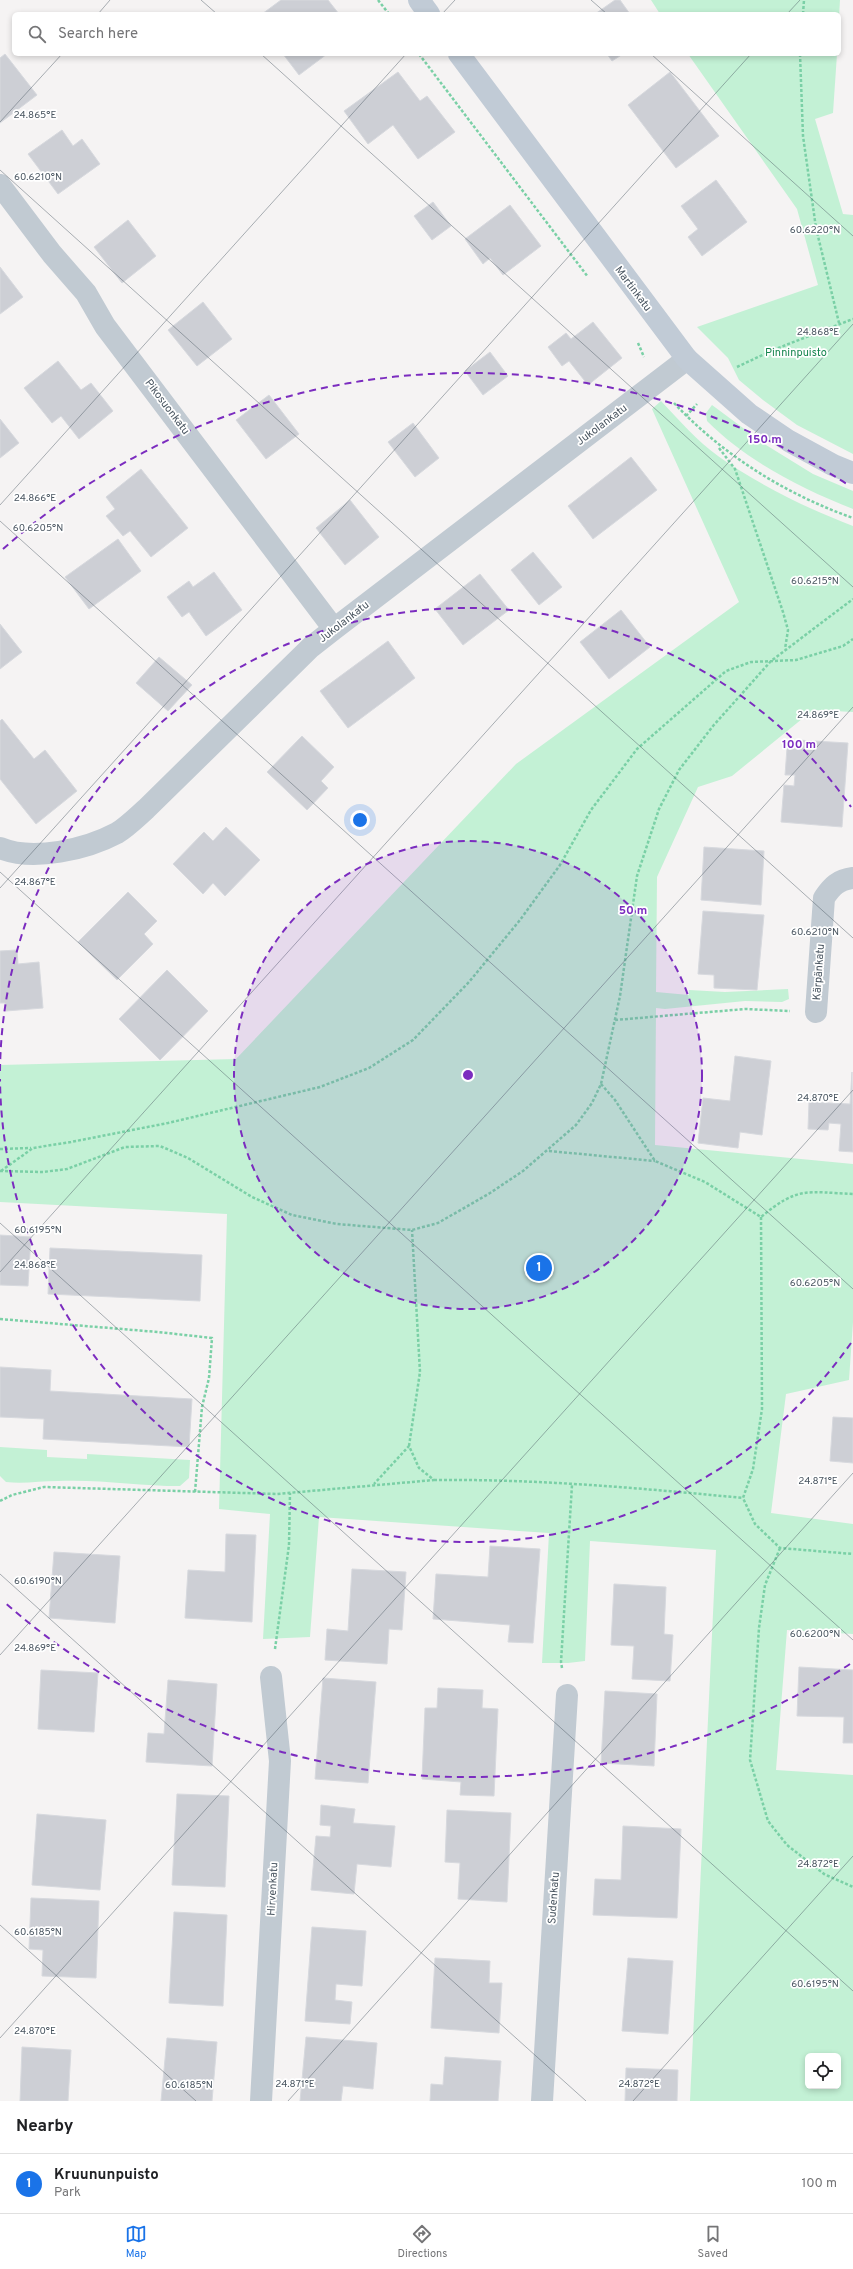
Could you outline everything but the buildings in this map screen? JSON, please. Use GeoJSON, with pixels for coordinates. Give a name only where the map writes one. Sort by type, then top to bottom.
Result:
{"type":"FeatureCollection","features":[{"type":"Feature","properties":{"kind":"street"},"geometry":{"type":"LineString","coordinates":[[419,0],[428,12]]}},
{"type":"Feature","properties":{"kind":"street","name":"Martinkatu"},"geometry":{"type":"LineString","coordinates":[[460,56],[687,359],[715,386],[749,414],[789,441],[833,465],[853,473]]}},
{"type":"Feature","properties":{"kind":"street","name":"Pikosuonkatu"},"geometry":{"type":"LineString","coordinates":[[0,185],[52,254],[86,294],[105,326],[334,629]]}},
{"type":"Feature","properties":{"kind":"street","name":"Jukolankatu"},"geometry":{"type":"LineString","coordinates":[[0,848],[38,854],[94,844],[119,832],[146,809],[312,648],[334,629],[687,359]]}},
{"type":"Feature","properties":{"kind":"street","name":"Kärpänkatu"},"geometry":{"type":"LineString","coordinates":[[816,1012],[824,898],[832,885],[843,880],[853,878]]}},
{"type":"Feature","properties":{"kind":"street","name":"Hirvenkatu"},"geometry":{"type":"LineString","coordinates":[[261,2101],[280,1762],[271,1677]]}},
{"type":"Feature","properties":{"kind":"street","name":"Sudenkatu"},"geometry":{"type":"LineString","coordinates":[[542,2101],[567,1695]]}},
{"type":"Feature","properties":{"kind":"path"},"geometry":{"type":"LineString","coordinates":[[378,0],[387,12]]}},
{"type":"Feature","properties":{"kind":"path"},"geometry":{"type":"LineString","coordinates":[[803,12],[804,0]]}},
{"type":"Feature","properties":{"kind":"path"},"geometry":{"type":"LineString","coordinates":[[800,56],[803,136],[816,228],[839,323]]}},
{"type":"Feature","properties":{"kind":"path"},"geometry":{"type":"LineString","coordinates":[[686,416],[732,369],[839,323],[853,319]]}},
{"type":"Feature","properties":{"kind":"path"},"geometry":{"type":"LineString","coordinates":[[718,445],[735,469],[778,597],[788,630],[785,650]]}},
{"type":"Feature","properties":{"kind":"path"},"geometry":{"type":"LineString","coordinates":[[0,1171],[43,1172],[67,1169],[125,1147],[160,1146],[188,1158],[252,1197],[292,1215],[337,1224],[412,1230],[438,1223],[490,1193],[548,1151],[576,1125],[592,1103],[601,1084],[615,1020],[638,876],[659,809],[680,770],[713,726],[771,661],[853,599]]}},
{"type":"Feature","properties":{"kind":"path"},"geometry":{"type":"LineString","coordinates":[[0,1149],[33,1148],[168,1123],[320,1087],[369,1068],[413,1040],[469,982],[520,920],[560,865],[591,810],[637,749],[726,671],[751,662],[796,660],[843,646],[853,639]]}},
{"type":"Feature","properties":{"kind":"path"},"geometry":{"type":"LineString","coordinates":[[615,1020],[745,1009],[816,1012]]}},
{"type":"Feature","properties":{"kind":"path"},"geometry":{"type":"LineString","coordinates":[[601,1084],[615,1100],[655,1161]]}},
{"type":"Feature","properties":{"kind":"path"},"geometry":{"type":"LineString","coordinates":[[0,1171],[33,1148]]}},
{"type":"Feature","properties":{"kind":"path"},"geometry":{"type":"LineString","coordinates":[[548,1151],[655,1161],[705,1182],[761,1217]]}},
{"type":"Feature","properties":{"kind":"path"},"geometry":{"type":"LineString","coordinates":[[761,1217],[782,1200],[796,1194],[809,1192],[853,1194]]}},
{"type":"Feature","properties":{"kind":"path"},"geometry":{"type":"LineString","coordinates":[[761,1217],[762,1409],[753,1469],[743,1498],[755,1524],[780,1548],[853,1554]]}},
{"type":"Feature","properties":{"kind":"path"},"geometry":{"type":"LineString","coordinates":[[412,1230],[420,1372],[409,1446],[418,1468],[434,1480]]}},
{"type":"Feature","properties":{"kind":"path"},"geometry":{"type":"LineString","coordinates":[[0,1319],[212,1338],[209,1378],[202,1407],[195,1492]]}},
{"type":"Feature","properties":{"kind":"path"},"geometry":{"type":"LineString","coordinates":[[374,1484],[409,1446]]}},
{"type":"Feature","properties":{"kind":"path"},"geometry":{"type":"LineString","coordinates":[[0,1501],[12,1495],[44,1487],[195,1492],[290,1493],[374,1484],[434,1480],[509,1479],[572,1485],[637,1488],[743,1498]]}},
{"type":"Feature","properties":{"kind":"path"},"geometry":{"type":"LineString","coordinates":[[561,1662],[572,1485]]}},
{"type":"Feature","properties":{"kind":"path"},"geometry":{"type":"LineString","coordinates":[[277,1637],[289,1545],[290,1493]]}},
{"type":"Feature","properties":{"kind":"path"},"geometry":{"type":"LineString","coordinates":[[780,1548],[765,1585],[759,1628],[750,1760],[768,1821],[786,1845],[824,1874],[853,1887]]}},
{"type":"Feature","properties":{"kind":"green space"},"geometry":{"type":"Polygon","coordinates":[[[651,0],[840,0],[839,12],[659,12],[651,0]]]}},
{"type":"Feature","properties":{"kind":"green space","name":"Pinninpuisto"},"geometry":{"type":"Polygon","coordinates":[[[689,56],[837,56],[833,113],[815,119],[843,214],[853,215],[853,454],[797,425],[763,400],[739,380],[728,358],[697,327],[818,285],[797,209],[689,56]]]}},
{"type":"Feature","properties":{"kind":"green space"},"geometry":{"type":"Polygon","coordinates":[[[661,401],[703,444],[734,467],[783,495],[818,512],[853,526],[853,712],[813,710],[732,776],[698,787],[657,877],[656,992],[689,995],[689,990],[725,992],[788,989],[789,999],[782,1002],[745,1001],[665,1009],[656,1008],[655,1145],[853,1164],[853,1322],[849,1380],[786,1394],[771,1513],[853,1524],[853,1634],[787,1630],[776,1770],[853,1775],[853,2101],[690,2101],[716,1550],[590,1541],[585,1661],[568,1663],[542,1663],[549,1533],[319,1517],[310,1637],[263,1639],[270,1514],[219,1509],[227,1214],[0,1202],[0,1065],[236,1059],[516,764],[739,602],[652,409],[661,401]]]}},
{"type":"Feature","properties":{"kind":"green space"},"geometry":{"type":"Polygon","coordinates":[[[712,405],[766,445],[813,474],[853,491],[853,509],[813,492],[775,472],[739,449],[707,421],[706,413],[712,405]]]}},
{"type":"Feature","properties":{"kind":"green space"},"geometry":{"type":"Polygon","coordinates":[[[0,1447],[47,1450],[47,1457],[87,1459],[87,1454],[190,1460],[189,1478],[180,1486],[88,1481],[6,1482],[0,1476],[0,1447]]]}},
{"type":"Feature","properties":{"kind":"place","name":"Kruununpuisto"},"geometry":{"type":"Point","coordinates":[539,1268]}}]}
